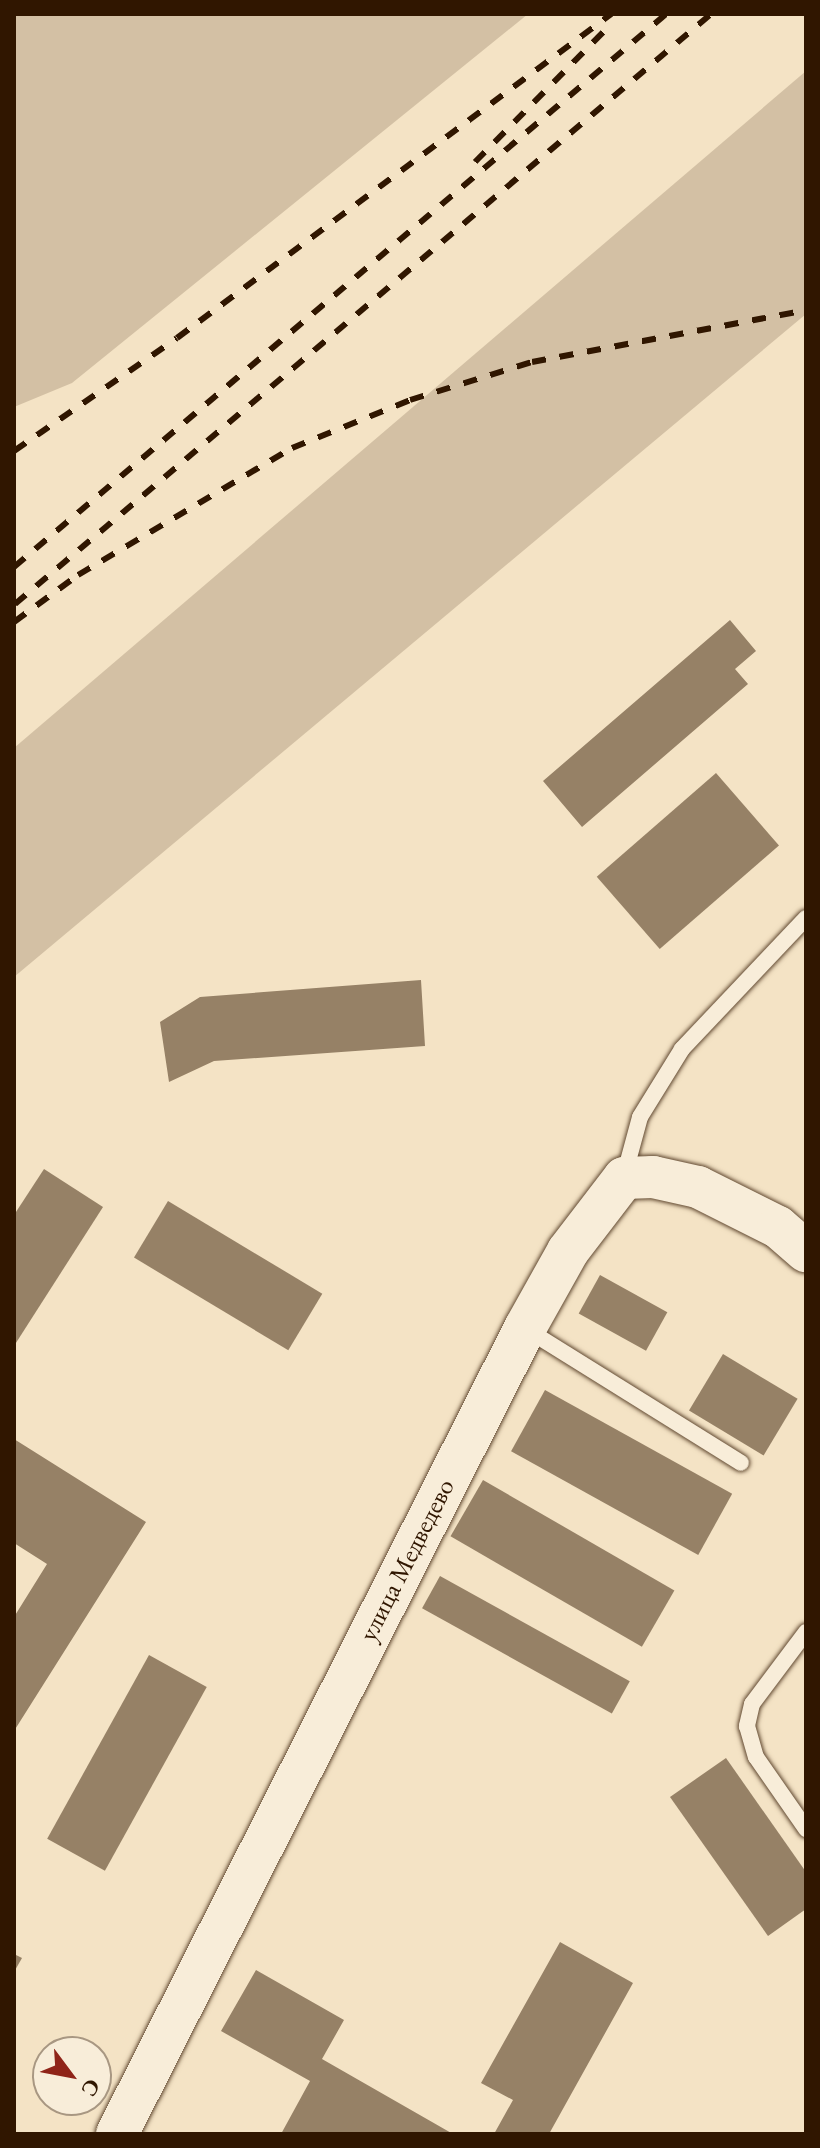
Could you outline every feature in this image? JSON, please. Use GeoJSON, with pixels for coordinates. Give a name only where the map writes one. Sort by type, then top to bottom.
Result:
{"type":"FeatureCollection","features":[{"type":"Feature","properties":{"kind":"street"},"geometry":{"type":"LineString","coordinates":[[624,1178],[653,1177],[698,1187],[778,1227],[806,1251]]}},
{"type":"Feature","properties":{"kind":"street","name":"улица Медведево"},"geometry":{"type":"LineString","coordinates":[[117,2134],[525,1328],[568,1251],[624,1178]]}},
{"type":"Feature","properties":{"kind":"lane"},"geometry":{"type":"LineString","coordinates":[[624,1178],[640,1117],[682,1049],[806,918]]}},
{"type":"Feature","properties":{"kind":"lane"},"geometry":{"type":"LineString","coordinates":[[525,1328],[741,1463]]}},
{"type":"Feature","properties":{"kind":"lane"},"geometry":{"type":"LineString","coordinates":[[806,1632],[752,1704],[747,1726],[756,1757],[806,1829]]}},
{"type":"Feature","properties":{"kind":"shaded area"},"geometry":{"type":"Polygon","coordinates":[[[14,14],[528,14],[72,383],[14,407],[14,14]]]}},
{"type":"Feature","properties":{"kind":"shaded area"},"geometry":{"type":"Polygon","coordinates":[[[806,71],[806,314],[14,977],[14,748],[806,71]]]}},
{"type":"Feature","properties":{"kind":"building"},"geometry":{"type":"Polygon","coordinates":[[[730,620],[756,651],[735,669],[748,684],[582,827],[543,781],[730,620]]]}},
{"type":"Feature","properties":{"kind":"building"},"geometry":{"type":"Polygon","coordinates":[[[716,773],[779,845],[660,949],[597,877],[716,773]]]}},
{"type":"Feature","properties":{"kind":"building"},"geometry":{"type":"Polygon","coordinates":[[[421,980],[425,1046],[214,1061],[169,1082],[160,1022],[200,997],[421,980]]]}},
{"type":"Feature","properties":{"kind":"building"},"geometry":{"type":"Polygon","coordinates":[[[44,1169],[103,1207],[14,1346],[14,1215],[44,1169]]]}},
{"type":"Feature","properties":{"kind":"building"},"geometry":{"type":"Polygon","coordinates":[[[168,1201],[322,1294],[288,1350],[134,1258],[168,1201]]]}},
{"type":"Feature","properties":{"kind":"building"},"geometry":{"type":"Polygon","coordinates":[[[600,1275],[667,1312],[646,1351],[579,1313],[600,1275]]]}},
{"type":"Feature","properties":{"kind":"building"},"geometry":{"type":"Polygon","coordinates":[[[723,1354],[798,1399],[764,1455],[689,1411],[723,1354]]]}},
{"type":"Feature","properties":{"kind":"building"},"geometry":{"type":"Polygon","coordinates":[[[545,1390],[732,1494],[698,1555],[511,1451],[545,1390]]]}},
{"type":"Feature","properties":{"kind":"building"},"geometry":{"type":"Polygon","coordinates":[[[14,1439],[146,1522],[14,1731],[14,1617],[47,1564],[14,1543],[14,1439]]]}},
{"type":"Feature","properties":{"kind":"building"},"geometry":{"type":"Polygon","coordinates":[[[483,1480],[674,1590],[642,1647],[451,1536],[483,1480]]]}},
{"type":"Feature","properties":{"kind":"building"},"geometry":{"type":"Polygon","coordinates":[[[440,1576],[630,1681],[612,1714],[422,1608],[440,1576]]]}},
{"type":"Feature","properties":{"kind":"building"},"geometry":{"type":"Polygon","coordinates":[[[149,1655],[207,1687],[105,1871],[47,1839],[149,1655]]]}},
{"type":"Feature","properties":{"kind":"building"},"geometry":{"type":"Polygon","coordinates":[[[726,1758],[806,1872],[806,1909],[768,1936],[670,1797],[726,1758]]]}},
{"type":"Feature","properties":{"kind":"building"},"geometry":{"type":"Polygon","coordinates":[[[560,1942],[633,1983],[549,2134],[494,2134],[513,2100],[481,2083],[560,1942]]]}},
{"type":"Feature","properties":{"kind":"building"},"geometry":{"type":"Polygon","coordinates":[[[14,1954],[22,1958],[14,1972],[14,1954]]]}},
{"type":"Feature","properties":{"kind":"building"},"geometry":{"type":"Polygon","coordinates":[[[256,1970],[344,2020],[322,2059],[453,2134],[281,2134],[310,2081],[221,2031],[256,1970]]]}},
{"type":"Feature","properties":{"kind":"railway"},"geometry":{"type":"LineString","coordinates":[[14,451],[177,338],[611,14]]}},
{"type":"Feature","properties":{"kind":"railway"},"geometry":{"type":"LineString","coordinates":[[14,567],[666,14]]}},
{"type":"Feature","properties":{"kind":"railway"},"geometry":{"type":"LineString","coordinates":[[15,604],[711,14]]}},
{"type":"Feature","properties":{"kind":"railway"},"geometry":{"type":"LineString","coordinates":[[475,162],[610,25]]}},
{"type":"Feature","properties":{"kind":"railway"},"geometry":{"type":"LineString","coordinates":[[14,622],[78,575],[292,448],[410,400],[532,362],[806,310]]}}]}
